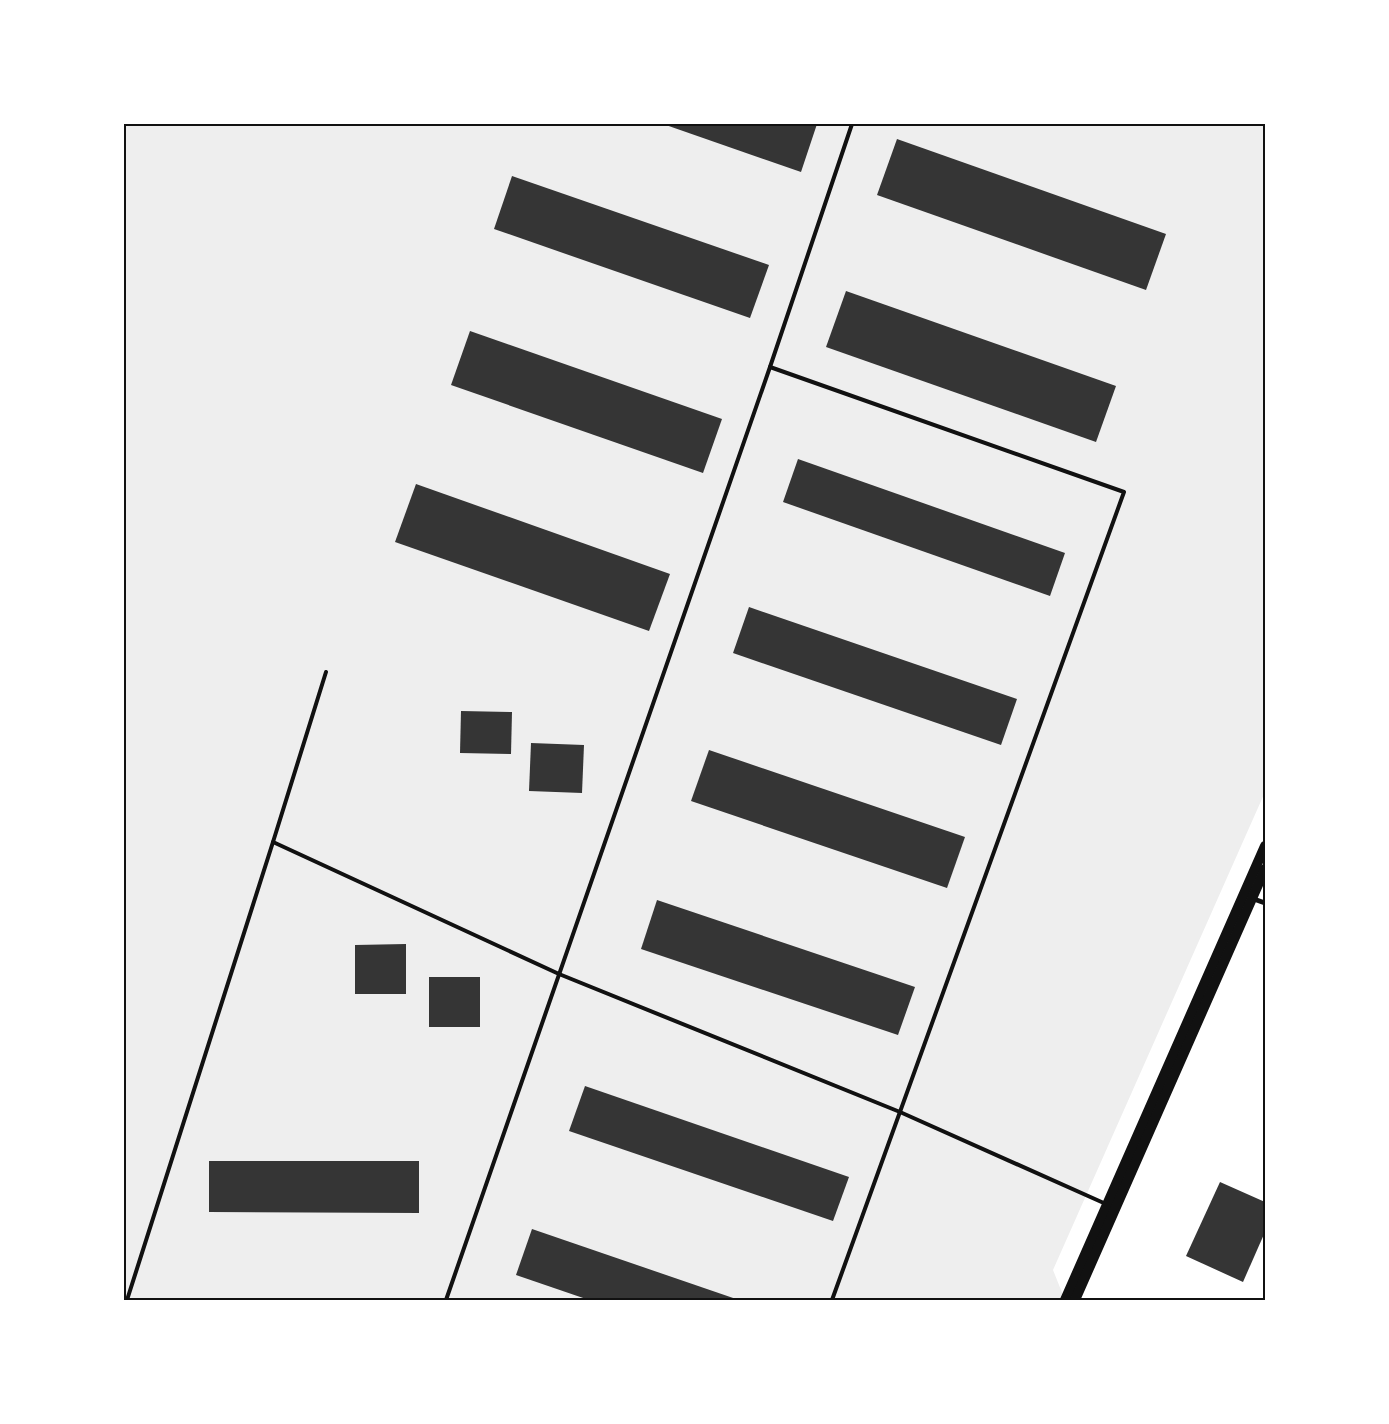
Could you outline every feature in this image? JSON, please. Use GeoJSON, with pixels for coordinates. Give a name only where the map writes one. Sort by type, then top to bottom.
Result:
{"type":"FeatureCollection","features":[{"type":"Feature","properties":{"kind":"main road"},"geometry":{"type":"LineString","coordinates":[[1065,1300],[1111,1206],[1248,897],[1265,846]]}},
{"type":"Feature","properties":{"kind":"main road"},"geometry":{"type":"LineString","coordinates":[[1248,897],[1265,869]]}},
{"type":"Feature","properties":{"kind":"main road"},"geometry":{"type":"LineString","coordinates":[[1075,1300],[1111,1206]]}},
{"type":"Feature","properties":{"kind":"street"},"geometry":{"type":"LineString","coordinates":[[1248,897],[1265,903]]}},
{"type":"Feature","properties":{"kind":"lane"},"geometry":{"type":"LineString","coordinates":[[446,1300],[770,367],[852,124]]}},
{"type":"Feature","properties":{"kind":"lane"},"geometry":{"type":"LineString","coordinates":[[770,367],[1124,492],[832,1300]]}},
{"type":"Feature","properties":{"kind":"lane"},"geometry":{"type":"LineString","coordinates":[[127,1300],[326,672]]}},
{"type":"Feature","properties":{"kind":"lane"},"geometry":{"type":"LineString","coordinates":[[273,842],[559,974],[900,1112],[1111,1206]]}},
{"type":"Feature","properties":{"kind":"shaded area"},"geometry":{"type":"Polygon","coordinates":[[[124,124],[1265,124],[1265,792],[1053,1270],[1065,1300],[124,1300],[124,124]]]}},
{"type":"Feature","properties":{"kind":"building"},"geometry":{"type":"Polygon","coordinates":[[[663,124],[817,124],[801,172],[663,124]]]}},
{"type":"Feature","properties":{"kind":"building"},"geometry":{"type":"Polygon","coordinates":[[[897,139],[1166,234],[1146,290],[877,195],[897,139]]]}},
{"type":"Feature","properties":{"kind":"building"},"geometry":{"type":"Polygon","coordinates":[[[512,176],[769,265],[750,318],[494,229],[512,176]]]}},
{"type":"Feature","properties":{"kind":"building"},"geometry":{"type":"Polygon","coordinates":[[[846,291],[1116,386],[1096,442],[826,347],[846,291]]]}},
{"type":"Feature","properties":{"kind":"building"},"geometry":{"type":"Polygon","coordinates":[[[470,331],[722,419],[703,473],[451,385],[470,331]]]}},
{"type":"Feature","properties":{"kind":"building"},"geometry":{"type":"Polygon","coordinates":[[[798,459],[1065,553],[1050,596],[783,502],[798,459]]]}},
{"type":"Feature","properties":{"kind":"building"},"geometry":{"type":"Polygon","coordinates":[[[416,484],[670,574],[649,631],[395,542],[416,484]]]}},
{"type":"Feature","properties":{"kind":"building"},"geometry":{"type":"Polygon","coordinates":[[[749,607],[1017,699],[1001,745],[733,653],[749,607]]]}},
{"type":"Feature","properties":{"kind":"building"},"geometry":{"type":"Polygon","coordinates":[[[461,711],[512,712],[511,754],[460,753],[461,711]]]}},
{"type":"Feature","properties":{"kind":"building"},"geometry":{"type":"Polygon","coordinates":[[[531,743],[584,745],[582,793],[529,791],[531,743]]]}},
{"type":"Feature","properties":{"kind":"building"},"geometry":{"type":"Polygon","coordinates":[[[709,750],[965,837],[947,888],[691,801],[709,750]]]}},
{"type":"Feature","properties":{"kind":"building"},"geometry":{"type":"Polygon","coordinates":[[[657,900],[915,987],[898,1035],[641,949],[657,900]]]}},
{"type":"Feature","properties":{"kind":"building"},"geometry":{"type":"Polygon","coordinates":[[[406,944],[406,994],[355,994],[355,945],[406,944]]]}},
{"type":"Feature","properties":{"kind":"building"},"geometry":{"type":"Polygon","coordinates":[[[429,977],[480,977],[480,1027],[429,1027],[429,977]]]}},
{"type":"Feature","properties":{"kind":"building"},"geometry":{"type":"Polygon","coordinates":[[[585,1086],[849,1177],[833,1221],[569,1131],[585,1086]]]}},
{"type":"Feature","properties":{"kind":"building"},"geometry":{"type":"Polygon","coordinates":[[[209,1161],[419,1161],[419,1213],[209,1212],[209,1161]]]}},
{"type":"Feature","properties":{"kind":"building"},"geometry":{"type":"Polygon","coordinates":[[[1220,1182],[1265,1202],[1265,1232],[1243,1282],[1186,1256],[1220,1182]]]}},
{"type":"Feature","properties":{"kind":"building"},"geometry":{"type":"Polygon","coordinates":[[[532,1229],[739,1300],[589,1300],[516,1275],[532,1229]]]}}]}
